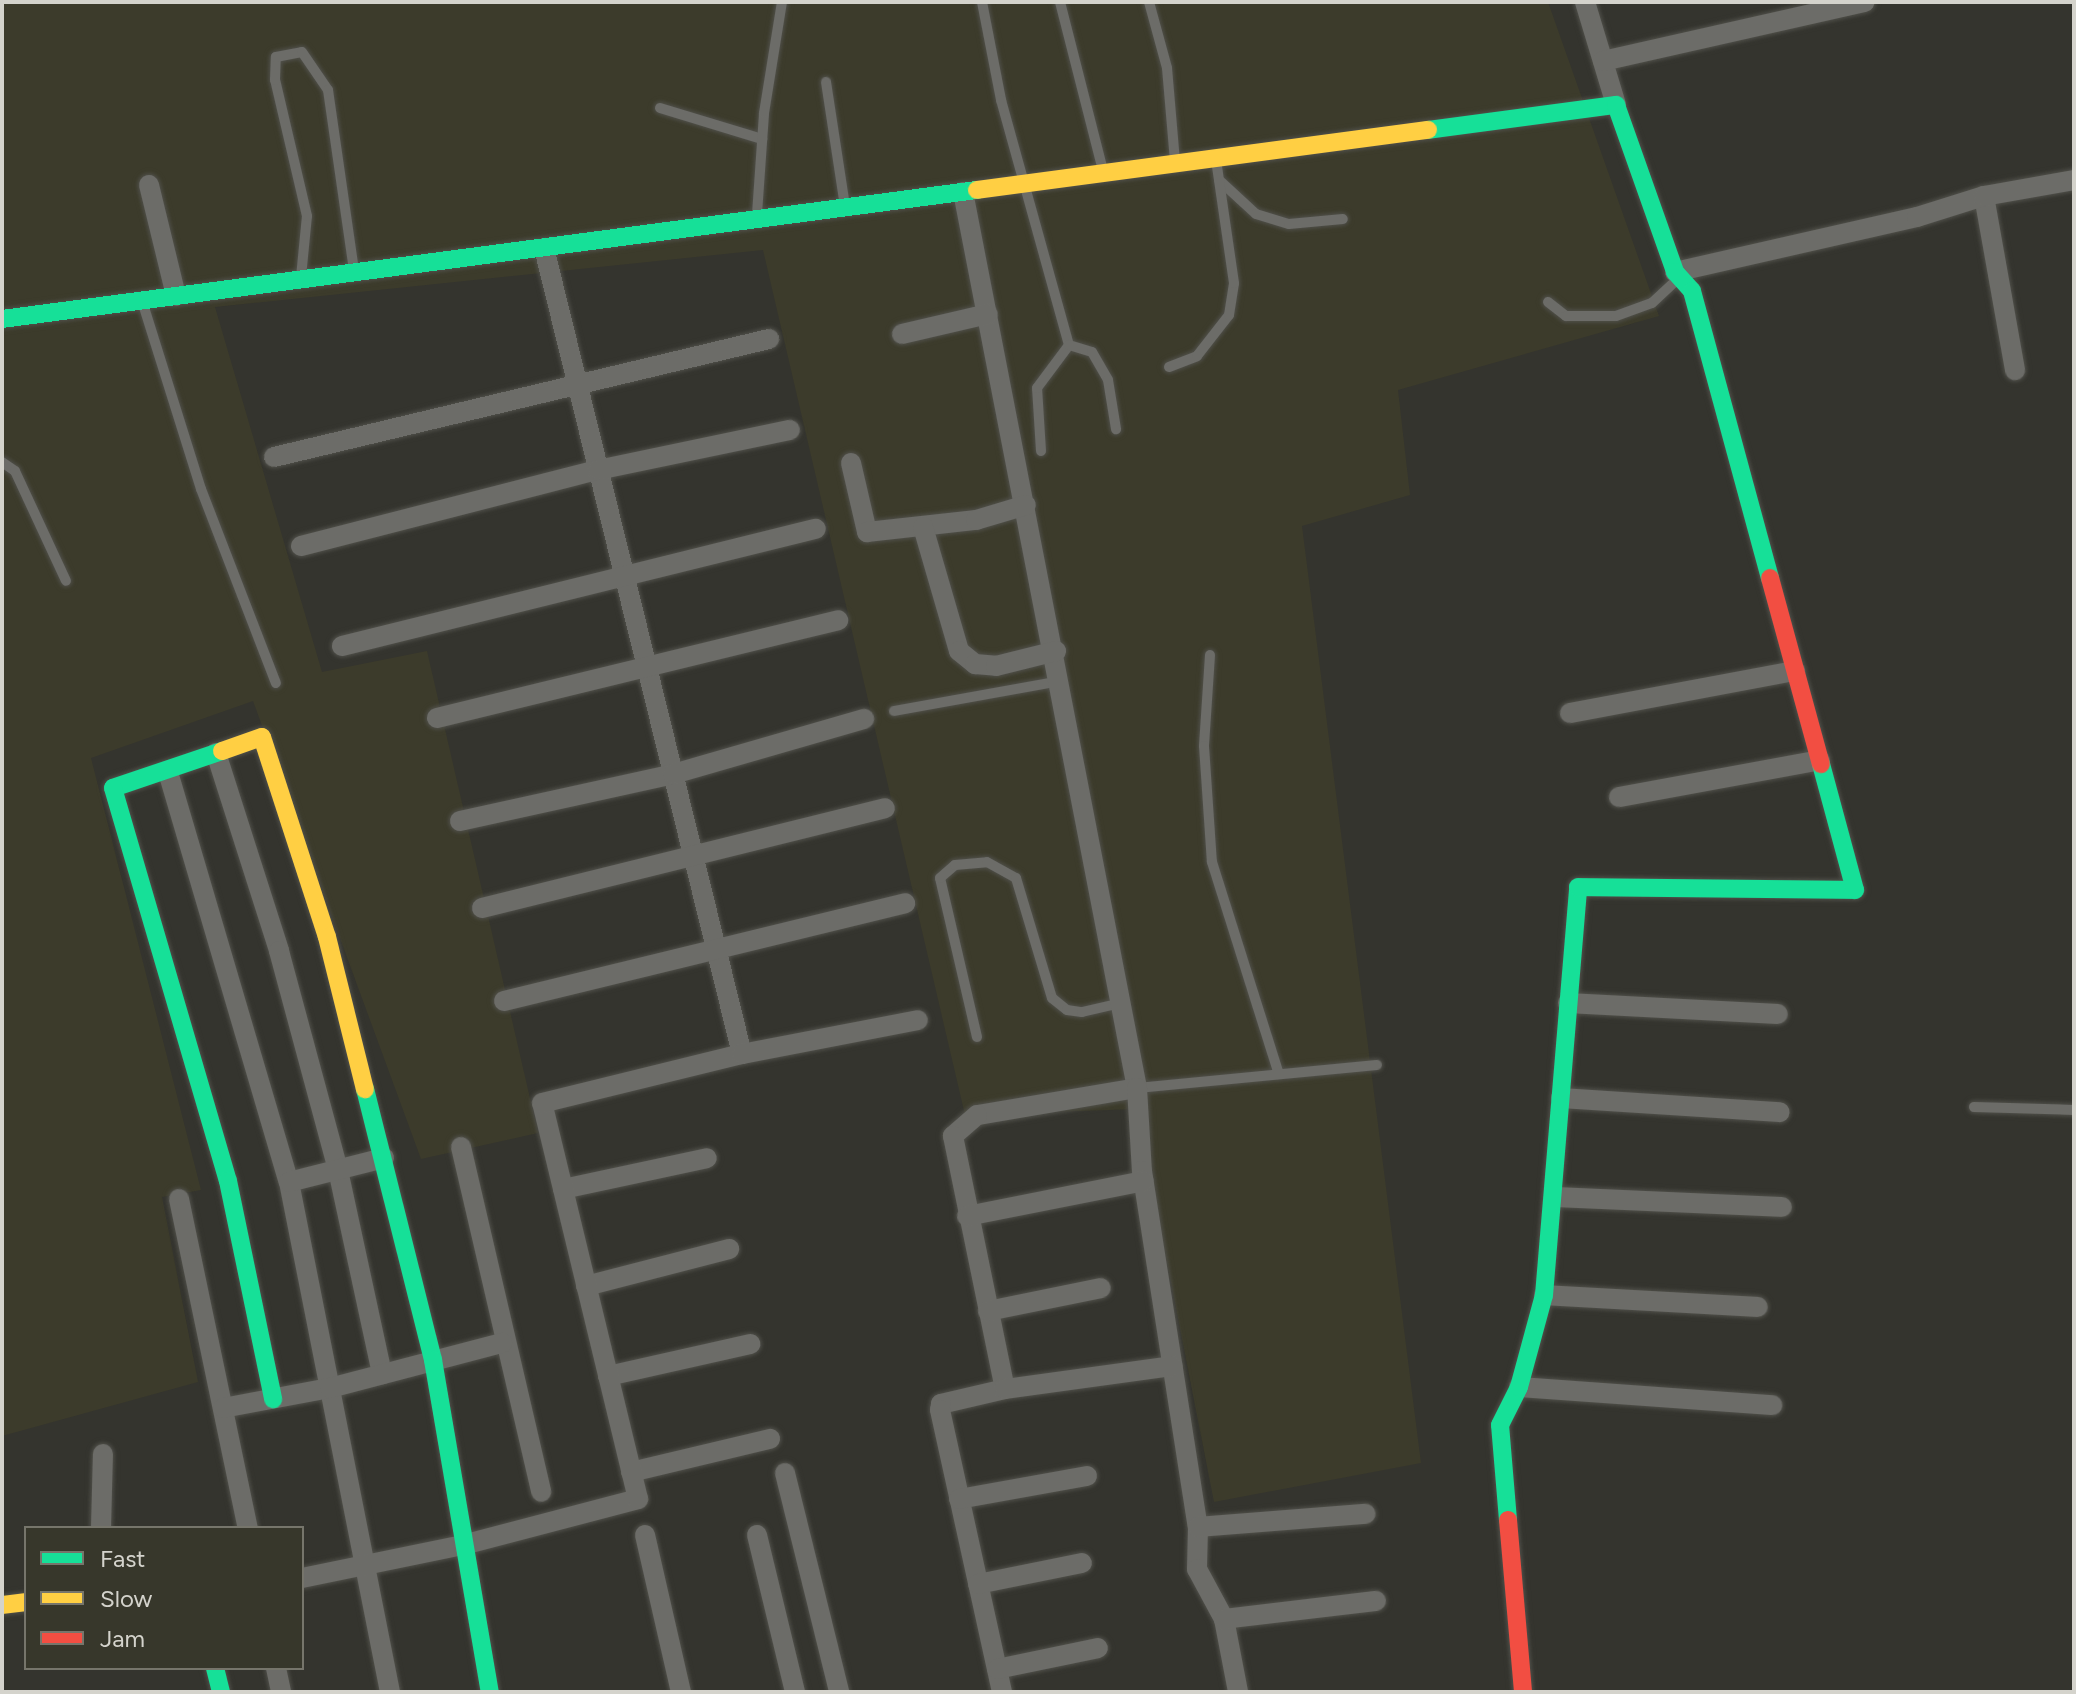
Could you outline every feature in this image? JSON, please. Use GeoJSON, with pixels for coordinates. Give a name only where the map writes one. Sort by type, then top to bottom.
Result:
{"type":"FeatureCollection","features":[{"type":"Feature","properties":{"kind":"street"},"geometry":{"type":"LineString","coordinates":[[1523,1692],[1500,1425],[1519,1387],[1544,1295],[1578,887],[1855,890],[1692,291],[1677,275],[1616,105],[1585,2]]}},
{"type":"Feature","properties":{"kind":"street"},"geometry":{"type":"LineString","coordinates":[[1603,61],[1864,2]]}},
{"type":"Feature","properties":{"kind":"street"},"geometry":{"type":"LineString","coordinates":[[2,319],[1616,105]]}},
{"type":"Feature","properties":{"kind":"street"},"geometry":{"type":"LineString","coordinates":[[1677,275],[1917,217],[1984,196],[2074,180]]}},
{"type":"Feature","properties":{"kind":"street"},"geometry":{"type":"LineString","coordinates":[[149,185],[176,296]]}},
{"type":"Feature","properties":{"kind":"street"},"geometry":{"type":"LineString","coordinates":[[963,192],[1062,680],[1137,1088],[1144,1181],[1198,1527],[1197,1569],[1224,1619],[1238,1692]]}},
{"type":"Feature","properties":{"kind":"street"},"geometry":{"type":"LineString","coordinates":[[1984,196],[2015,370]]}},
{"type":"Feature","properties":{"kind":"street"},"geometry":{"type":"LineString","coordinates":[[544,248],[742,1054]]}},
{"type":"Feature","properties":{"kind":"street"},"geometry":{"type":"LineString","coordinates":[[902,334],[988,314]]}},
{"type":"Feature","properties":{"kind":"street"},"geometry":{"type":"LineString","coordinates":[[274,457],[769,339]]}},
{"type":"Feature","properties":{"kind":"street"},"geometry":{"type":"LineString","coordinates":[[301,546],[598,470],[790,430]]}},
{"type":"Feature","properties":{"kind":"street"},"geometry":{"type":"LineString","coordinates":[[851,463],[867,532],[976,520],[1026,505]]}},
{"type":"Feature","properties":{"kind":"street"},"geometry":{"type":"LineString","coordinates":[[923,527],[959,651],[975,664],[996,666],[1056,651]]}},
{"type":"Feature","properties":{"kind":"street"},"geometry":{"type":"LineString","coordinates":[[342,646],[816,529]]}},
{"type":"Feature","properties":{"kind":"street"},"geometry":{"type":"LineString","coordinates":[[437,718],[646,664],[838,620]]}},
{"type":"Feature","properties":{"kind":"street"},"geometry":{"type":"LineString","coordinates":[[1570,713],[1795,671]]}},
{"type":"Feature","properties":{"kind":"street"},"geometry":{"type":"LineString","coordinates":[[460,821],[673,774],[864,719]]}},
{"type":"Feature","properties":{"kind":"street"},"geometry":{"type":"LineString","coordinates":[[273,1399],[228,1181],[113,788],[168,772],[262,737],[327,937],[433,1360],[490,1692]]}},
{"type":"Feature","properties":{"kind":"street"},"geometry":{"type":"LineString","coordinates":[[216,753],[279,951],[338,1170],[382,1374]]}},
{"type":"Feature","properties":{"kind":"street"},"geometry":{"type":"LineString","coordinates":[[1619,797],[1820,760]]}},
{"type":"Feature","properties":{"kind":"street"},"geometry":{"type":"LineString","coordinates":[[168,772],[289,1182],[390,1692]]}},
{"type":"Feature","properties":{"kind":"street"},"geometry":{"type":"LineString","coordinates":[[482,908],[885,808]]}},
{"type":"Feature","properties":{"kind":"street"},"geometry":{"type":"LineString","coordinates":[[504,1001],[905,903]]}},
{"type":"Feature","properties":{"kind":"street"},"geometry":{"type":"LineString","coordinates":[[1568,1003],[1778,1014]]}},
{"type":"Feature","properties":{"kind":"street"},"geometry":{"type":"LineString","coordinates":[[304,1578],[463,1545],[638,1499],[542,1103],[742,1054],[918,1020]]}},
{"type":"Feature","properties":{"kind":"street"},"geometry":{"type":"LineString","coordinates":[[1005,1389],[951,1143],[968,1119],[1137,1088]]}},
{"type":"Feature","properties":{"kind":"street"},"geometry":{"type":"LineString","coordinates":[[1561,1098],[1780,1112]]}},
{"type":"Feature","properties":{"kind":"street"},"geometry":{"type":"LineString","coordinates":[[461,1147],[502,1343],[541,1492]]}},
{"type":"Feature","properties":{"kind":"street"},"geometry":{"type":"LineString","coordinates":[[289,1182],[384,1158]]}},
{"type":"Feature","properties":{"kind":"street"},"geometry":{"type":"LineString","coordinates":[[563,1189],[707,1158]]}},
{"type":"Feature","properties":{"kind":"street"},"geometry":{"type":"LineString","coordinates":[[967,1216],[1144,1181]]}},
{"type":"Feature","properties":{"kind":"street"},"geometry":{"type":"LineString","coordinates":[[1554,1197],[1782,1207]]}},
{"type":"Feature","properties":{"kind":"street"},"geometry":{"type":"LineString","coordinates":[[179,1199],[248,1526]]}},
{"type":"Feature","properties":{"kind":"street"},"geometry":{"type":"LineString","coordinates":[[586,1286],[729,1249]]}},
{"type":"Feature","properties":{"kind":"street"},"geometry":{"type":"LineString","coordinates":[[988,1311],[1101,1288]]}},
{"type":"Feature","properties":{"kind":"street"},"geometry":{"type":"LineString","coordinates":[[1544,1295],[1758,1307]]}},
{"type":"Feature","properties":{"kind":"street"},"geometry":{"type":"LineString","coordinates":[[223,1408],[330,1388],[502,1343]]}},
{"type":"Feature","properties":{"kind":"street"},"geometry":{"type":"LineString","coordinates":[[608,1376],[750,1344]]}},
{"type":"Feature","properties":{"kind":"street"},"geometry":{"type":"LineString","coordinates":[[1002,1692],[941,1404],[1005,1389],[1172,1366]]}},
{"type":"Feature","properties":{"kind":"street"},"geometry":{"type":"LineString","coordinates":[[1519,1387],[1772,1405]]}},
{"type":"Feature","properties":{"kind":"street"},"geometry":{"type":"LineString","coordinates":[[631,1472],[770,1439]]}},
{"type":"Feature","properties":{"kind":"street"},"geometry":{"type":"LineString","coordinates":[[101,1526],[103,1454]]}},
{"type":"Feature","properties":{"kind":"street"},"geometry":{"type":"LineString","coordinates":[[785,1473],[839,1692]]}},
{"type":"Feature","properties":{"kind":"street"},"geometry":{"type":"LineString","coordinates":[[959,1499],[1087,1476]]}},
{"type":"Feature","properties":{"kind":"street"},"geometry":{"type":"LineString","coordinates":[[1198,1527],[1365,1514]]}},
{"type":"Feature","properties":{"kind":"street"},"geometry":{"type":"LineString","coordinates":[[645,1535],[681,1692]]}},
{"type":"Feature","properties":{"kind":"street"},"geometry":{"type":"LineString","coordinates":[[757,1535],[795,1692]]}},
{"type":"Feature","properties":{"kind":"street"},"geometry":{"type":"LineString","coordinates":[[978,1584],[1082,1563]]}},
{"type":"Feature","properties":{"kind":"street"},"geometry":{"type":"LineString","coordinates":[[1224,1619],[1376,1601]]}},
{"type":"Feature","properties":{"kind":"street"},"geometry":{"type":"LineString","coordinates":[[2,1605],[24,1602]]}},
{"type":"Feature","properties":{"kind":"street"},"geometry":{"type":"LineString","coordinates":[[997,1669],[1098,1648]]}},
{"type":"Feature","properties":{"kind":"street"},"geometry":{"type":"LineString","coordinates":[[216,1670],[221,1692]]}},
{"type":"Feature","properties":{"kind":"street"},"geometry":{"type":"LineString","coordinates":[[276,1670],[281,1692]]}},
{"type":"Feature","properties":{"kind":"lane"},"geometry":{"type":"LineString","coordinates":[[756,220],[762,139],[786,4],[782,2]]}},
{"type":"Feature","properties":{"kind":"lane"},"geometry":{"type":"LineString","coordinates":[[982,2],[1001,100],[1027,184],[1069,345]]}},
{"type":"Feature","properties":{"kind":"lane"},"geometry":{"type":"LineString","coordinates":[[1060,2],[1103,174]]}},
{"type":"Feature","properties":{"kind":"lane"},"geometry":{"type":"LineString","coordinates":[[1149,2],[1167,68],[1175,164]]}},
{"type":"Feature","properties":{"kind":"lane"},"geometry":{"type":"LineString","coordinates":[[300,280],[307,216],[275,80],[276,57],[302,52],[328,90],[341,156],[343,223],[355,273]]}},
{"type":"Feature","properties":{"kind":"lane"},"geometry":{"type":"LineString","coordinates":[[826,82],[846,208]]}},
{"type":"Feature","properties":{"kind":"lane"},"geometry":{"type":"LineString","coordinates":[[660,108],[762,139]]}},
{"type":"Feature","properties":{"kind":"lane"},"geometry":{"type":"LineString","coordinates":[[1169,367],[1197,356],[1229,315],[1234,283],[1216,158]]}},
{"type":"Feature","properties":{"kind":"lane"},"geometry":{"type":"LineString","coordinates":[[1219,180],[1256,214],[1289,224],[1343,219]]}},
{"type":"Feature","properties":{"kind":"lane"},"geometry":{"type":"LineString","coordinates":[[1548,302],[1566,316],[1616,316],[1652,303],[1677,275]]}},
{"type":"Feature","properties":{"kind":"lane"},"geometry":{"type":"LineString","coordinates":[[142,301],[201,489],[276,683]]}},
{"type":"Feature","properties":{"kind":"lane"},"geometry":{"type":"LineString","coordinates":[[1069,345],[1092,352],[1108,380],[1116,429]]}},
{"type":"Feature","properties":{"kind":"lane"},"geometry":{"type":"LineString","coordinates":[[1041,451],[1037,388],[1069,345]]}},
{"type":"Feature","properties":{"kind":"lane"},"geometry":{"type":"LineString","coordinates":[[2,462],[15,471],[66,581]]}},
{"type":"Feature","properties":{"kind":"lane"},"geometry":{"type":"LineString","coordinates":[[1210,655],[1204,746],[1212,862],[1279,1074]]}},
{"type":"Feature","properties":{"kind":"lane"},"geometry":{"type":"LineString","coordinates":[[894,711],[1062,680]]}},
{"type":"Feature","properties":{"kind":"lane"},"geometry":{"type":"LineString","coordinates":[[977,1037],[940,878],[955,865],[987,862],[1016,878],[1052,998],[1059,1004],[1082,1012],[1121,1003]]}},
{"type":"Feature","properties":{"kind":"lane"},"geometry":{"type":"LineString","coordinates":[[1137,1088],[1377,1065]]}},
{"type":"Feature","properties":{"kind":"lane"},"geometry":{"type":"LineString","coordinates":[[1974,1107],[2074,1110]]}},
{"type":"Feature","properties":{"kind":"shaded area"},"geometry":{"type":"Polygon","coordinates":[[[2,2],[1548,2],[1659,316],[1398,390],[1410,495],[1302,526],[1421,1463],[1214,1502],[1137,1109],[965,1115],[763,250],[215,307],[322,672],[427,651],[538,1133],[421,1159],[253,701],[91,758],[201,1190],[162,1197],[198,1382],[2,1436],[2,2]]]}},
{"type":"Feature","properties":{"kind":"traffic: fast"},"geometry":{"type":"LineString","coordinates":[[1428,130],[1616,105],[1675,272],[1692,291],[1770,578]]}},
{"type":"Feature","properties":{"kind":"traffic: fast"},"geometry":{"type":"LineString","coordinates":[[2,319],[977,190]]}},
{"type":"Feature","properties":{"kind":"traffic: fast"},"geometry":{"type":"LineString","coordinates":[[222,751],[113,788],[228,1181],[273,1399]]}},
{"type":"Feature","properties":{"kind":"traffic: fast"},"geometry":{"type":"LineString","coordinates":[[1508,1520],[1500,1425],[1519,1387],[1544,1295],[1578,887],[1855,890],[1821,764]]}},
{"type":"Feature","properties":{"kind":"traffic: fast"},"geometry":{"type":"LineString","coordinates":[[365,1089],[433,1360],[490,1692]]}},
{"type":"Feature","properties":{"kind":"traffic: fast"},"geometry":{"type":"LineString","coordinates":[[216,1670],[221,1692]]}},
{"type":"Feature","properties":{"kind":"traffic: slow"},"geometry":{"type":"LineString","coordinates":[[977,190],[1428,130]]}},
{"type":"Feature","properties":{"kind":"traffic: slow"},"geometry":{"type":"LineString","coordinates":[[222,751],[262,737],[327,937],[365,1089]]}},
{"type":"Feature","properties":{"kind":"traffic: slow"},"geometry":{"type":"LineString","coordinates":[[2,1605],[24,1602]]}},
{"type":"Feature","properties":{"kind":"traffic: jam"},"geometry":{"type":"LineString","coordinates":[[1770,578],[1821,764]]}},
{"type":"Feature","properties":{"kind":"traffic: jam"},"geometry":{"type":"LineString","coordinates":[[1508,1520],[1523,1692]]}}]}
